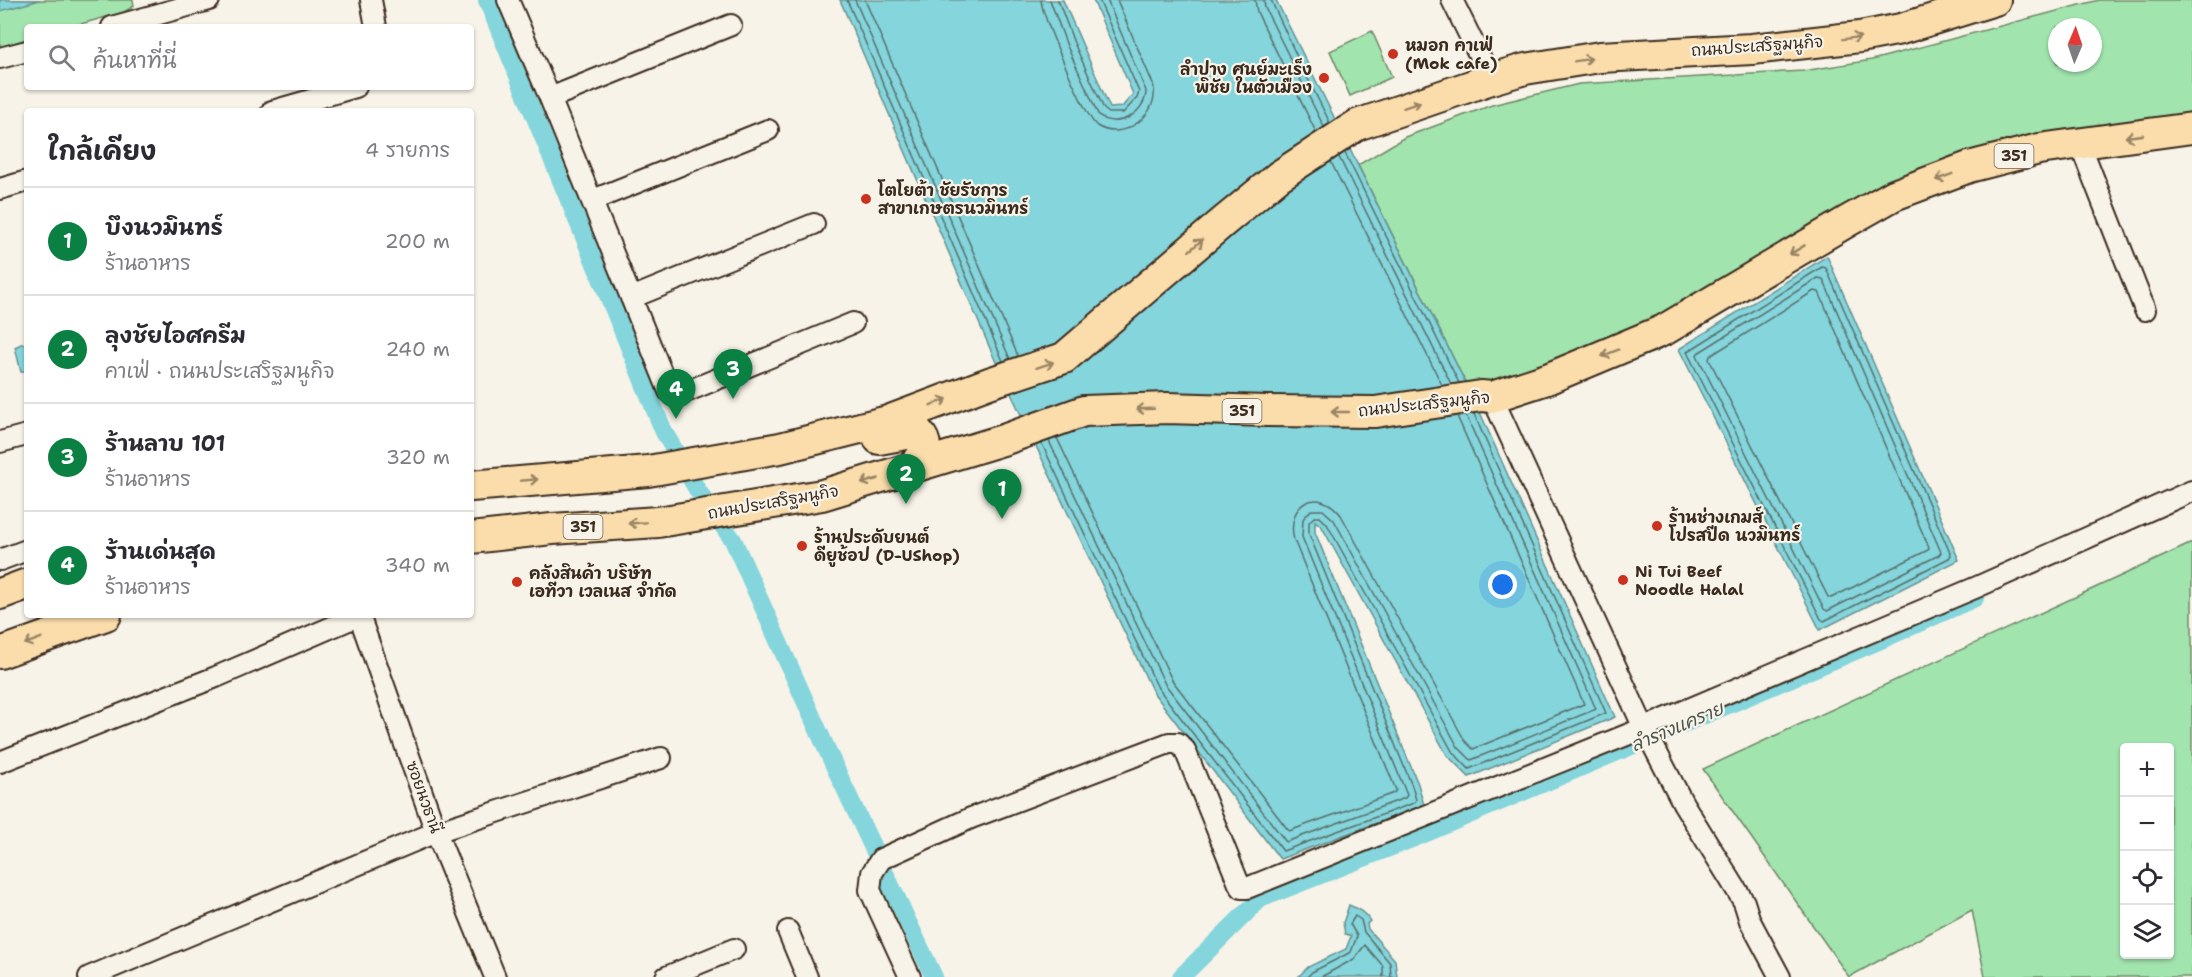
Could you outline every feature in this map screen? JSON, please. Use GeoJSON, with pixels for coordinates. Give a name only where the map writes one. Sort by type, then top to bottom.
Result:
{"type":"FeatureCollection","features":[{"type":"Feature","properties":{"kind":"main road","name":"ถนนประเสริฐมนูกิจ"},"geometry":{"type":"LineString","coordinates":[[474,486],[683,467],[780,448],[888,421],[1064,358],[1279,176],[1357,125],[1491,79],[1525,69],[1600,57],[1752,48],[1860,37],[1901,29],[1995,0]]}},
{"type":"Feature","properties":{"kind":"main road","name":"ถนนประเสริฐมนูกิจ"},"geometry":{"type":"LineString","coordinates":[[474,538],[552,529],[658,522],[822,495],[1006,439],[1084,411],[1167,408],[1375,412],[1486,397],[1547,379],[1664,330],[1894,195],[1969,167],[2039,149],[2192,128]]}},
{"type":"Feature","properties":{"kind":"main road"},"geometry":{"type":"LineString","coordinates":[[683,467],[706,475],[918,432],[924,438],[926,448],[921,459],[909,470]]}},
{"type":"Feature","properties":{"kind":"main road"},"geometry":{"type":"LineString","coordinates":[[0,594],[24,585]]}},
{"type":"Feature","properties":{"kind":"main road"},"geometry":{"type":"LineString","coordinates":[[0,653],[98,618]]}},
{"type":"Feature","properties":{"kind":"street"},"geometry":{"type":"LineString","coordinates":[[117,24],[144,9],[209,0]]}},
{"type":"Feature","properties":{"kind":"street"},"geometry":{"type":"LineString","coordinates":[[371,0],[375,24]]}},
{"type":"Feature","properties":{"kind":"street"},"geometry":{"type":"LineString","coordinates":[[508,0],[669,391],[675,395],[853,322]]}},
{"type":"Feature","properties":{"kind":"street"},"geometry":{"type":"LineString","coordinates":[[1452,0],[1491,79]]}},
{"type":"Feature","properties":{"kind":"street"},"geometry":{"type":"LineString","coordinates":[[550,98],[731,25]]}},
{"type":"Feature","properties":{"kind":"street"},"geometry":{"type":"LineString","coordinates":[[0,58],[24,52]]}},
{"type":"Feature","properties":{"kind":"street"},"geometry":{"type":"LineString","coordinates":[[282,108],[346,90]]}},
{"type":"Feature","properties":{"kind":"street"},"geometry":{"type":"LineString","coordinates":[[592,200],[768,130]]}},
{"type":"Feature","properties":{"kind":"street"},"geometry":{"type":"LineString","coordinates":[[2080,144],[2145,310]]}},
{"type":"Feature","properties":{"kind":"street"},"geometry":{"type":"LineString","coordinates":[[0,189],[24,182]]}},
{"type":"Feature","properties":{"kind":"street"},"geometry":{"type":"LineString","coordinates":[[631,298],[814,224]]}},
{"type":"Feature","properties":{"kind":"street"},"geometry":{"type":"LineString","coordinates":[[1486,397],[1648,736],[1683,803],[1744,902],[1750,921],[1779,977]]}},
{"type":"Feature","properties":{"kind":"street"},"geometry":{"type":"LineString","coordinates":[[0,442],[24,436]]}},
{"type":"Feature","properties":{"kind":"street"},"geometry":{"type":"LineString","coordinates":[[910,977],[870,890],[872,873],[879,863],[971,818],[1169,743],[1178,743],[1185,750],[1239,884],[1242,888],[1247,888],[1648,736],[2192,491]]}},
{"type":"Feature","properties":{"kind":"street"},"geometry":{"type":"LineString","coordinates":[[0,560],[24,551]]}},
{"type":"Feature","properties":{"kind":"street"},"geometry":{"type":"LineString","coordinates":[[0,762],[205,681],[352,618]]}},
{"type":"Feature","properties":{"kind":"street","name":"ซอยนวธานี"},"geometry":{"type":"LineString","coordinates":[[360,618],[435,832],[495,977]]}},
{"type":"Feature","properties":{"kind":"street"},"geometry":{"type":"LineString","coordinates":[[89,977],[435,832],[660,758]]}},
{"type":"Feature","properties":{"kind":"street"},"geometry":{"type":"LineString","coordinates":[[788,931],[807,977]]}},
{"type":"Feature","properties":{"kind":"street"},"geometry":{"type":"LineString","coordinates":[[666,977],[734,949]]}},
{"type":"Feature","properties":{"kind":"green space"},"geometry":{"type":"Polygon","coordinates":[[[0,0],[133,0],[134,6],[124,12],[81,24],[24,24],[24,40],[0,47],[0,0]]]}},
{"type":"Feature","properties":{"kind":"green space"},"geometry":{"type":"Polygon","coordinates":[[[2099,0],[2192,0],[2192,122],[1987,156],[1716,313],[1658,351],[1479,410],[1358,165],[1405,137],[1492,105],[1579,84],[1803,71],[1872,60],[2099,0]]]}},
{"type":"Feature","properties":{"kind":"green space"},"geometry":{"type":"Polygon","coordinates":[[[1372,31],[1392,77],[1350,96],[1330,51],[1372,31]]]}},
{"type":"Feature","properties":{"kind":"green space"},"geometry":{"type":"Polygon","coordinates":[[[2192,543],[2192,977],[1985,977],[1972,910],[1849,977],[1703,769],[2192,543]]]}},
{"type":"Feature","properties":{"kind":"water"},"geometry":{"type":"Polygon","coordinates":[[[0,0],[40,0],[0,11],[0,0]]]}},
{"type":"Feature","properties":{"kind":"water"},"geometry":{"type":"Polygon","coordinates":[[[840,0],[1063,0],[1110,108],[1122,107],[1133,94],[1093,0],[1276,0],[1479,410],[1615,717],[1469,777],[1447,755],[1322,527],[1315,521],[1315,532],[1418,784],[1424,805],[1280,859],[1153,692],[995,360],[840,0]]]}},
{"type":"Feature","properties":{"kind":"water"},"geometry":{"type":"Polygon","coordinates":[[[1827,256],[1959,560],[1820,630],[1679,349],[1827,256]]]}},
{"type":"Feature","properties":{"kind":"water"},"geometry":{"type":"Polygon","coordinates":[[[24,344],[24,371],[21,372],[15,347],[24,344]]]}},
{"type":"Feature","properties":{"kind":"water"},"geometry":{"type":"Polygon","coordinates":[[[1349,905],[1370,921],[1367,924],[1368,929],[1395,960],[1397,977],[1298,977],[1308,967],[1346,949],[1351,936],[1345,934],[1343,923],[1349,905]]]}},
{"type":"Feature","properties":{"kind":"waterway"},"geometry":{"type":"LineString","coordinates":[[487,0],[664,432],[698,491],[733,540],[832,761],[934,977]]}},
{"type":"Feature","properties":{"kind":"waterway","name":"ลำรางแคราย"},"geometry":{"type":"LineString","coordinates":[[1181,977],[1260,899],[1417,837],[1975,598]]}},
{"type":"Feature","properties":{"kind":"place","name":"หมอก คาเฟ่ (Mok cafe)"},"geometry":{"type":"Point","coordinates":[1393,54]}},
{"type":"Feature","properties":{"kind":"place","name":"ลำปาง ศูนย์มะเร็ง พิชัย ในตัวเมือง"},"geometry":{"type":"Point","coordinates":[1324,78]}},
{"type":"Feature","properties":{"kind":"place","name":"โตโยต้า ชัยรัชการ สาขาเกษตรนวมินทร์"},"geometry":{"type":"Point","coordinates":[866,199]}},
{"type":"Feature","properties":{"kind":"place","name":"ร้านลาบ 101"},"geometry":{"type":"Point","coordinates":[733,399]}},
{"type":"Feature","properties":{"kind":"place","name":"ร้านเด่นสุด"},"geometry":{"type":"Point","coordinates":[676,419]}},
{"type":"Feature","properties":{"kind":"place","name":"ลุงชัยไอศครีม"},"geometry":{"type":"Point","coordinates":[906,504]}},
{"type":"Feature","properties":{"kind":"place","name":"บึงนวมินทร์"},"geometry":{"type":"Point","coordinates":[1002,519]}},
{"type":"Feature","properties":{"kind":"place","name":"ร้านช่างเกมส์ โปรสปีด นวมินทร์"},"geometry":{"type":"Point","coordinates":[1657,526]}},
{"type":"Feature","properties":{"kind":"place","name":"ร้านประดับยนต์ ดียูช้อป (D-UShop)"},"geometry":{"type":"Point","coordinates":[802,546]}},
{"type":"Feature","properties":{"kind":"place","name":"Ni Tui Beef Noodle Halal"},"geometry":{"type":"Point","coordinates":[1623,580]}},
{"type":"Feature","properties":{"kind":"place","name":"คลังสินค้า บริษัท เอทีวา เวลเนส จำกัด"},"geometry":{"type":"Point","coordinates":[517,582]}}]}
